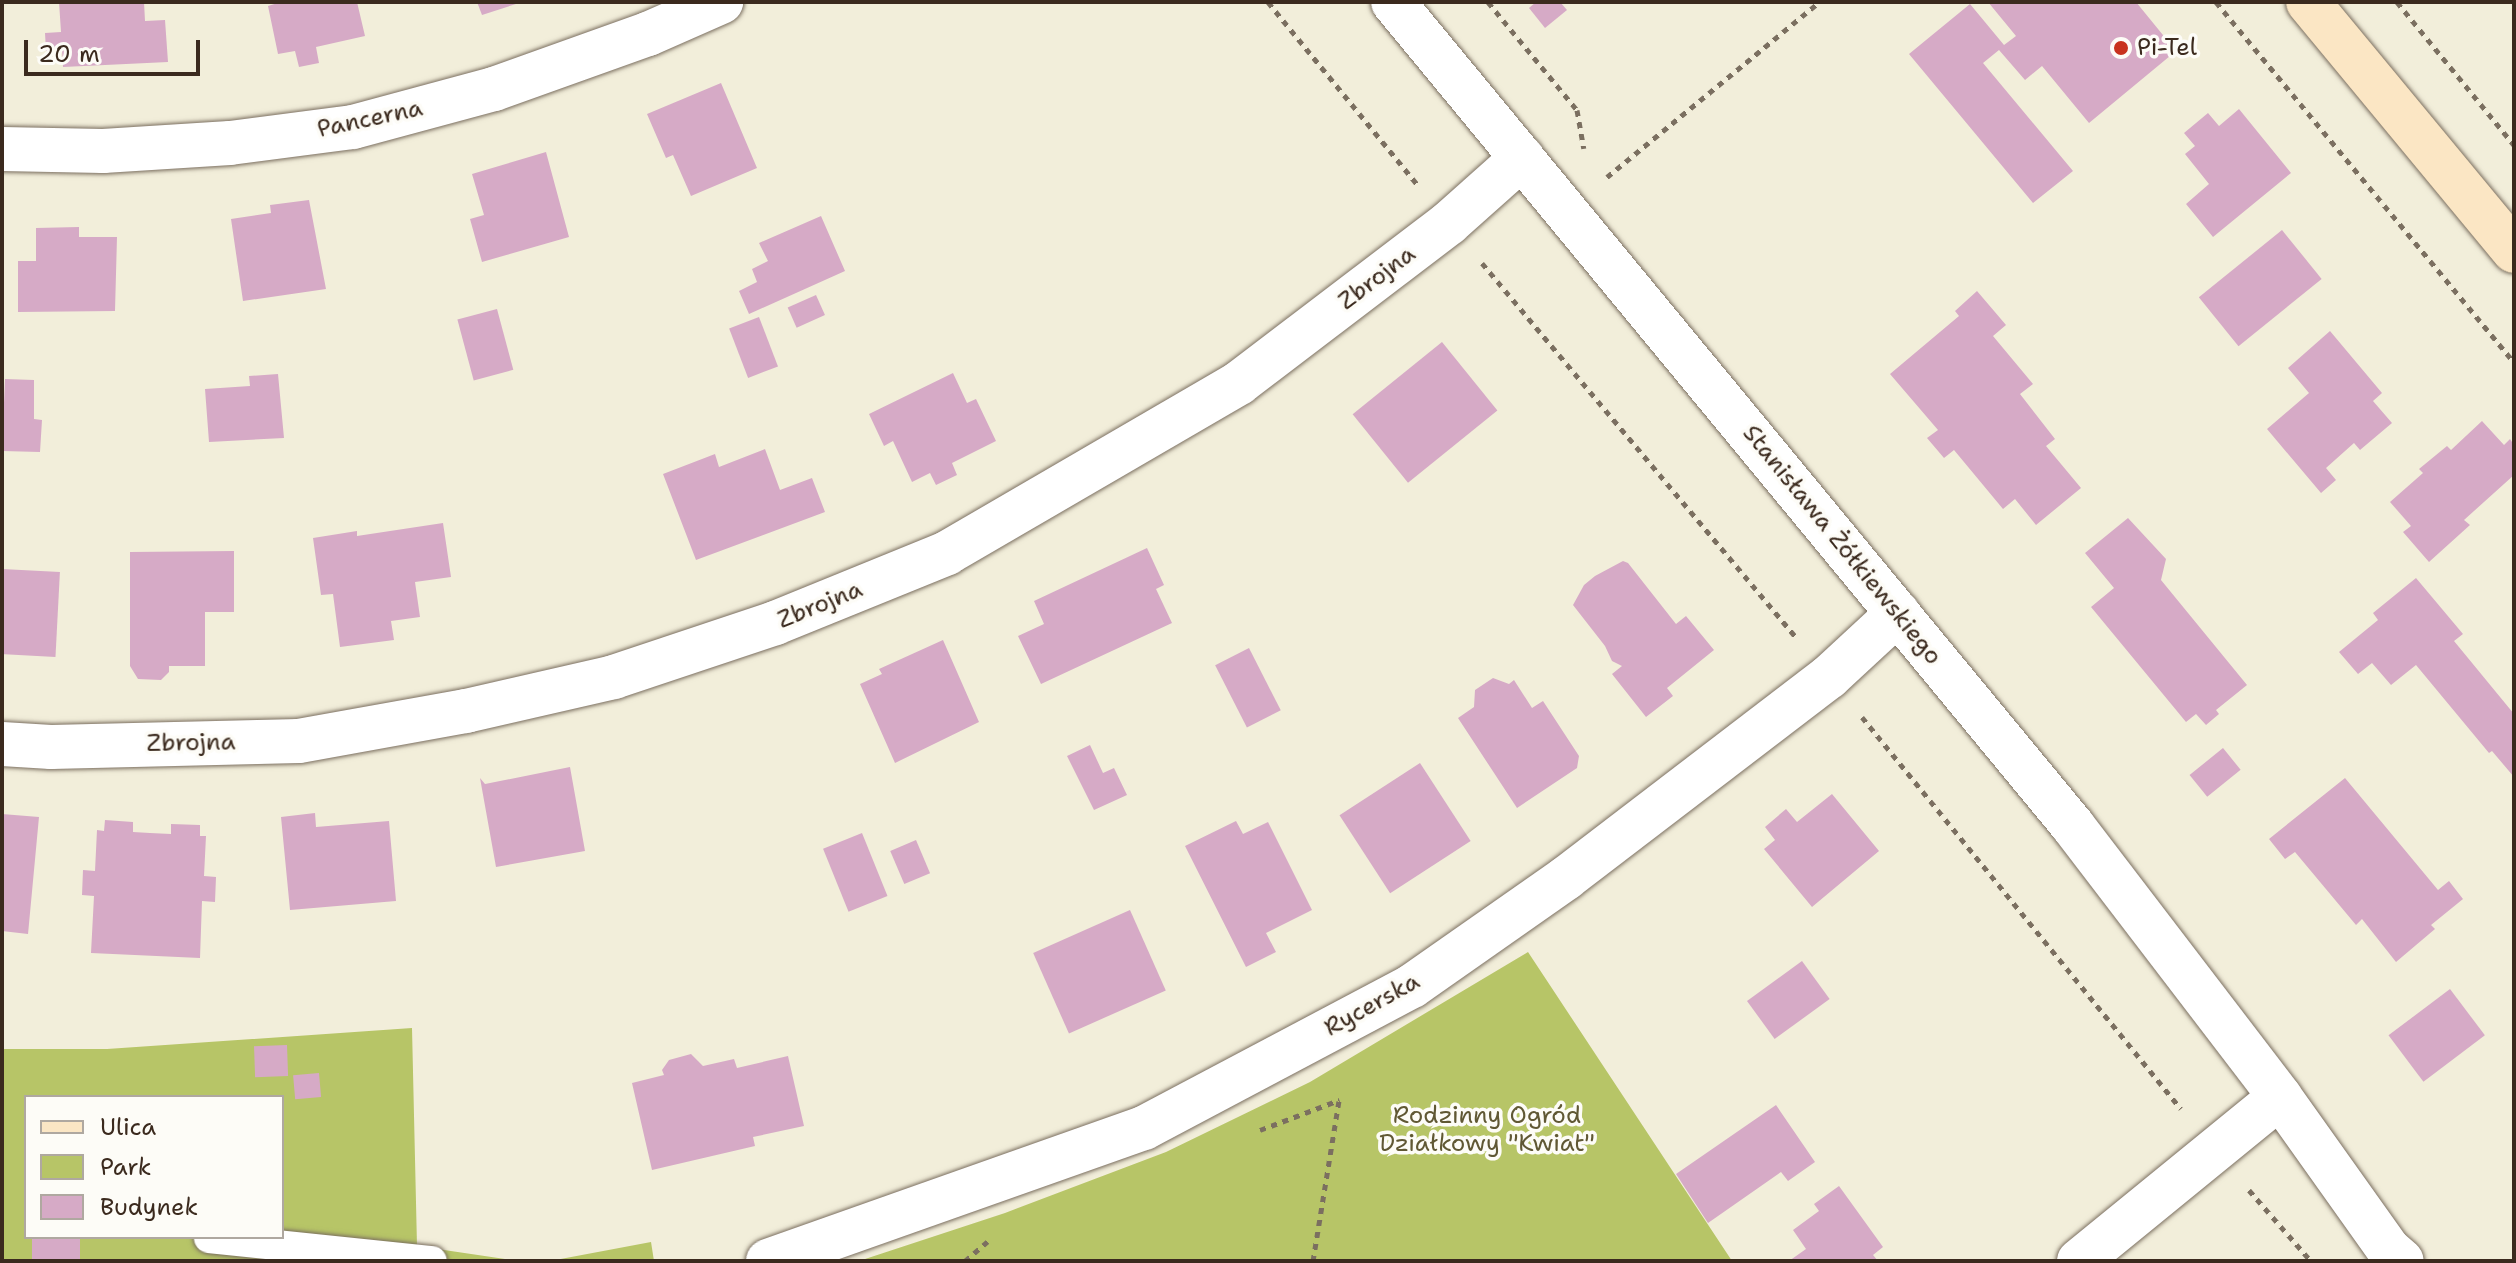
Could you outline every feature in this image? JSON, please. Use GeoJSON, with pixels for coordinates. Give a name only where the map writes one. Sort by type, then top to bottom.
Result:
{"type":"FeatureCollection","features":[{"type":"Feature","properties":{"kind":"street","name":"Pancerna"},"geometry":{"type":"LineString","coordinates":[[2,149],[103,151],[230,143],[353,127],[494,89],[648,34],[721,2]]}},
{"type":"Feature","properties":{"kind":"street","name":"Stanisława Żółkiewskiego"},"geometry":{"type":"LineString","coordinates":[[1393,2],[2073,826],[2280,1097],[2388,1249],[2402,1261]]}},
{"type":"Feature","properties":{"kind":"street"},"geometry":{"type":"LineString","coordinates":[[2308,2],[2514,251]]}},
{"type":"Feature","properties":{"kind":"street","name":"Zbrojna"},"geometry":{"type":"LineString","coordinates":[[2,744],[51,747],[299,741],[466,711],[614,677],[775,623],[947,553],[1239,383],[1449,223],[1522,158]]}},
{"type":"Feature","properties":{"kind":"street","name":"Rycerska"},"geometry":{"type":"LineString","coordinates":[[768,1261],[1144,1128],[1412,986],[1566,878],[1829,677],[1898,613]]}},
{"type":"Feature","properties":{"kind":"street"},"geometry":{"type":"LineString","coordinates":[[2079,1261],[2280,1097]]}},
{"type":"Feature","properties":{"kind":"lane"},"geometry":{"type":"LineString","coordinates":[[219,1239],[432,1261]]}},
{"type":"Feature","properties":{"kind":"path"},"geometry":{"type":"LineString","coordinates":[[1268,2],[1829,677],[2215,1150],[2311,1261]]}},
{"type":"Feature","properties":{"kind":"path"},"geometry":{"type":"LineString","coordinates":[[1567,212],[1819,2]]}},
{"type":"Feature","properties":{"kind":"path"},"geometry":{"type":"LineString","coordinates":[[2216,2],[2514,362]]}},
{"type":"Feature","properties":{"kind":"path"},"geometry":{"type":"LineString","coordinates":[[2397,2],[2514,145]]}},
{"type":"Feature","properties":{"kind":"path"},"geometry":{"type":"LineString","coordinates":[[1313,1261],[1339,1100]]}},
{"type":"Feature","properties":{"kind":"green space","name":"Rodzinny Ogród Działkowy \"Kwiat\""},"geometry":{"type":"Polygon","coordinates":[[[1528,952],[1732,1261],[859,1261],[1005,1213],[1166,1152],[1310,1082],[1528,952]]]}},
{"type":"Feature","properties":{"kind":"green space"},"geometry":{"type":"Polygon","coordinates":[[[412,1028],[417,1246],[518,1261],[2,1261],[2,1049],[107,1049],[412,1028]]]}},
{"type":"Feature","properties":{"kind":"green space"},"geometry":{"type":"Polygon","coordinates":[[[651,1242],[654,1261],[550,1261],[651,1242]]]}},
{"type":"Feature","properties":{"kind":"building"},"geometry":{"type":"Polygon","coordinates":[[[59,2],[144,2],[145,21],[165,20],[168,62],[63,67],[62,50],[46,51],[45,33],[61,32],[59,2]]]}},
{"type":"Feature","properties":{"kind":"building"},"geometry":{"type":"Polygon","coordinates":[[[281,2],[357,2],[365,36],[316,47],[319,63],[299,67],[295,51],[278,54],[268,6],[281,2]]]}},
{"type":"Feature","properties":{"kind":"building"},"geometry":{"type":"Polygon","coordinates":[[[477,2],[519,2],[519,3],[482,15],[477,2]]]}},
{"type":"Feature","properties":{"kind":"building"},"geometry":{"type":"Polygon","coordinates":[[[1536,2],[1560,2],[1567,10],[1545,28],[1529,8],[1536,2]]]}},
{"type":"Feature","properties":{"kind":"building"},"geometry":{"type":"Polygon","coordinates":[[[1988,2],[2136,2],[2176,51],[2089,123],[2042,66],[2025,80],[1999,50],[1983,63],[2073,171],[2033,203],[1909,54],[1970,4],[2004,45],[2016,36],[1988,2]]]}},
{"type":"Feature","properties":{"kind":"building"},"geometry":{"type":"Polygon","coordinates":[[[721,83],[757,168],[691,196],[673,155],[666,158],[647,114],[721,83]]]}},
{"type":"Feature","properties":{"kind":"building"},"geometry":{"type":"Polygon","coordinates":[[[2239,109],[2291,173],[2213,237],[2186,204],[2209,184],[2185,154],[2195,146],[2184,133],[2208,113],[2219,126],[2239,109]]]}},
{"type":"Feature","properties":{"kind":"building"},"geometry":{"type":"Polygon","coordinates":[[[546,152],[569,237],[482,262],[470,219],[484,215],[472,174],[546,152]]]}},
{"type":"Feature","properties":{"kind":"building"},"geometry":{"type":"Polygon","coordinates":[[[309,200],[326,289],[243,301],[231,219],[271,213],[270,205],[309,200]]]}},
{"type":"Feature","properties":{"kind":"building"},"geometry":{"type":"Polygon","coordinates":[[[821,216],[845,271],[749,314],[739,291],[757,282],[752,269],[768,261],[759,243],[821,216]]]}},
{"type":"Feature","properties":{"kind":"building"},"geometry":{"type":"Polygon","coordinates":[[[79,227],[79,237],[117,237],[115,311],[18,312],[18,261],[36,261],[36,228],[79,227]]]}},
{"type":"Feature","properties":{"kind":"building"},"geometry":{"type":"Polygon","coordinates":[[[2282,230],[2322,279],[2238,346],[2199,297],[2282,230]]]}},
{"type":"Feature","properties":{"kind":"building"},"geometry":{"type":"Polygon","coordinates":[[[1977,291],[2006,325],[1993,336],[2033,384],[2020,394],[2055,439],[2046,446],[2081,488],[2036,525],[2015,499],[2003,509],[1954,450],[1944,458],[1927,438],[1938,430],[1890,374],[1959,316],[1955,311],[1977,291]]]}},
{"type":"Feature","properties":{"kind":"building"},"geometry":{"type":"Polygon","coordinates":[[[816,295],[825,315],[797,328],[788,308],[816,295]]]}},
{"type":"Feature","properties":{"kind":"building"},"geometry":{"type":"Polygon","coordinates":[[[497,309],[513,370],[474,380],[457,320],[497,309]]]}},
{"type":"Feature","properties":{"kind":"building"},"geometry":{"type":"Polygon","coordinates":[[[759,317],[778,366],[748,378],[729,328],[759,317]]]}},
{"type":"Feature","properties":{"kind":"building"},"geometry":{"type":"Polygon","coordinates":[[[2330,331],[2382,393],[2373,401],[2392,423],[2360,450],[2354,443],[2326,468],[2336,480],[2321,493],[2267,429],[2309,393],[2288,368],[2330,331]]]}},
{"type":"Feature","properties":{"kind":"building"},"geometry":{"type":"Polygon","coordinates":[[[1442,342],[1497,410],[1408,483],[1353,414],[1442,342]]]}},
{"type":"Feature","properties":{"kind":"building"},"geometry":{"type":"Polygon","coordinates":[[[953,373],[967,403],[976,399],[996,441],[952,463],[957,475],[936,485],[930,473],[912,482],[893,441],[884,446],[869,414],[953,373]]]}},
{"type":"Feature","properties":{"kind":"building"},"geometry":{"type":"Polygon","coordinates":[[[278,374],[284,438],[209,442],[205,389],[250,386],[249,376],[278,374]]]}},
{"type":"Feature","properties":{"kind":"building"},"geometry":{"type":"Polygon","coordinates":[[[5,379],[34,380],[34,419],[42,420],[40,452],[2,451],[5,379]]]}},
{"type":"Feature","properties":{"kind":"building"},"geometry":{"type":"Polygon","coordinates":[[[2482,421],[2504,445],[2510,439],[2514,445],[2514,475],[2464,520],[2470,525],[2429,562],[2403,532],[2411,526],[2390,502],[2423,473],[2419,469],[2447,446],[2451,450],[2482,421]]]}},
{"type":"Feature","properties":{"kind":"building"},"geometry":{"type":"Polygon","coordinates":[[[765,449],[780,490],[812,478],[825,512],[696,560],[663,474],[715,454],[719,467],[765,449]]]}},
{"type":"Feature","properties":{"kind":"building"},"geometry":{"type":"Polygon","coordinates":[[[2128,518],[2166,559],[2161,580],[2247,685],[2216,710],[2219,714],[2206,725],[2196,714],[2186,722],[2091,607],[2114,588],[2085,553],[2128,518]]]}},
{"type":"Feature","properties":{"kind":"building"},"geometry":{"type":"Polygon","coordinates":[[[443,523],[451,577],[415,582],[420,617],[391,621],[394,640],[340,647],[333,594],[321,595],[313,538],[357,531],[357,536],[443,523]]]}},
{"type":"Feature","properties":{"kind":"building"},"geometry":{"type":"Polygon","coordinates":[[[1147,548],[1164,585],[1156,589],[1172,623],[1041,684],[1018,636],[1044,624],[1034,601],[1147,548]]]}},
{"type":"Feature","properties":{"kind":"building"},"geometry":{"type":"Polygon","coordinates":[[[234,551],[234,612],[205,612],[205,666],[169,666],[169,672],[161,680],[138,679],[130,666],[130,552],[234,551]]]}},
{"type":"Feature","properties":{"kind":"building"},"geometry":{"type":"Polygon","coordinates":[[[1623,561],[1628,563],[1676,624],[1686,616],[1714,650],[1667,688],[1673,696],[1646,717],[1612,674],[1622,666],[1612,661],[1605,646],[1573,605],[1584,585],[1623,561]]]}},
{"type":"Feature","properties":{"kind":"building"},"geometry":{"type":"Polygon","coordinates":[[[2,569],[60,572],[55,657],[2,654],[2,569]]]}},
{"type":"Feature","properties":{"kind":"building"},"geometry":{"type":"Polygon","coordinates":[[[2416,578],[2463,634],[2454,641],[2514,714],[2514,777],[2492,751],[2489,753],[2416,665],[2391,685],[2372,663],[2358,674],[2339,652],[2378,620],[2373,613],[2416,578]]]}},
{"type":"Feature","properties":{"kind":"building"},"geometry":{"type":"Polygon","coordinates":[[[943,640],[979,722],[895,763],[860,684],[882,674],[879,669],[943,640]]]}},
{"type":"Feature","properties":{"kind":"building"},"geometry":{"type":"Polygon","coordinates":[[[1249,648],[1281,710],[1247,728],[1215,665],[1249,648]]]}},
{"type":"Feature","properties":{"kind":"building"},"geometry":{"type":"Polygon","coordinates":[[[1493,678],[1509,684],[1514,680],[1532,708],[1543,701],[1579,756],[1577,768],[1517,808],[1458,718],[1474,707],[1475,690],[1493,678]]]}},
{"type":"Feature","properties":{"kind":"building"},"geometry":{"type":"Polygon","coordinates":[[[1090,745],[1103,773],[1114,768],[1127,795],[1094,810],[1067,756],[1090,745]]]}},
{"type":"Feature","properties":{"kind":"building"},"geometry":{"type":"Polygon","coordinates":[[[2223,748],[2241,770],[2207,797],[2190,775],[2223,748]]]}},
{"type":"Feature","properties":{"kind":"building"},"geometry":{"type":"Polygon","coordinates":[[[1420,763],[1471,841],[1390,893],[1339,815],[1420,763]]]}},
{"type":"Feature","properties":{"kind":"building"},"geometry":{"type":"Polygon","coordinates":[[[570,767],[585,851],[496,867],[480,778],[485,784],[570,767]]]}},
{"type":"Feature","properties":{"kind":"building"},"geometry":{"type":"Polygon","coordinates":[[[2345,778],[2438,890],[2449,881],[2463,899],[2431,925],[2435,929],[2396,962],[2362,919],[2356,925],[2295,852],[2285,859],[2269,839],[2345,778]]]}},
{"type":"Feature","properties":{"kind":"building"},"geometry":{"type":"Polygon","coordinates":[[[1832,794],[1879,851],[1812,907],[1764,849],[1775,840],[1765,827],[1786,809],[1797,822],[1832,794]]]}},
{"type":"Feature","properties":{"kind":"building"},"geometry":{"type":"Polygon","coordinates":[[[315,813],[316,827],[389,821],[396,901],[290,910],[281,817],[315,813]]]}},
{"type":"Feature","properties":{"kind":"building"},"geometry":{"type":"Polygon","coordinates":[[[2,814],[39,817],[28,934],[2,931],[2,814]]]}},
{"type":"Feature","properties":{"kind":"building"},"geometry":{"type":"Polygon","coordinates":[[[105,820],[133,822],[133,832],[150,833],[171,834],[171,824],[200,825],[200,836],[206,836],[204,876],[216,877],[215,902],[202,901],[200,958],[91,953],[94,896],[82,895],[83,870],[95,871],[97,830],[104,831],[105,820]]]}},
{"type":"Feature","properties":{"kind":"building"},"geometry":{"type":"Polygon","coordinates":[[[1236,821],[1243,834],[1268,822],[1312,910],[1266,933],[1276,952],[1246,967],[1185,846],[1236,821]]]}},
{"type":"Feature","properties":{"kind":"building"},"geometry":{"type":"Polygon","coordinates":[[[862,833],[887,896],[849,912],[823,849],[862,833]]]}},
{"type":"Feature","properties":{"kind":"building"},"geometry":{"type":"Polygon","coordinates":[[[916,840],[930,873],[904,884],[890,851],[916,840]]]}},
{"type":"Feature","properties":{"kind":"building"},"geometry":{"type":"Polygon","coordinates":[[[1130,910],[1166,990],[1069,1034],[1033,953],[1130,910]]]}},
{"type":"Feature","properties":{"kind":"building"},"geometry":{"type":"Polygon","coordinates":[[[1802,961],[1830,999],[1775,1039],[1747,1001],[1802,961]]]}},
{"type":"Feature","properties":{"kind":"building"},"geometry":{"type":"Polygon","coordinates":[[[2450,989],[2485,1035],[2423,1082],[2389,1035],[2450,989]]]}},
{"type":"Feature","properties":{"kind":"building"},"geometry":{"type":"Polygon","coordinates":[[[287,1045],[288,1076],[255,1077],[254,1046],[287,1045]]]}},
{"type":"Feature","properties":{"kind":"building"},"geometry":{"type":"Polygon","coordinates":[[[691,1054],[703,1066],[734,1059],[737,1068],[788,1056],[804,1126],[753,1137],[755,1146],[652,1170],[632,1083],[664,1075],[662,1070],[669,1060],[691,1054]]]}},
{"type":"Feature","properties":{"kind":"building"},"geometry":{"type":"Polygon","coordinates":[[[319,1073],[321,1097],[295,1099],[293,1075],[319,1073]]]}},
{"type":"Feature","properties":{"kind":"building"},"geometry":{"type":"Polygon","coordinates":[[[1776,1105],[1815,1162],[1788,1181],[1781,1172],[1708,1223],[1676,1174],[1776,1105]]]}},
{"type":"Feature","properties":{"kind":"building"},"geometry":{"type":"Polygon","coordinates":[[[1839,1186],[1883,1247],[1873,1255],[1878,1261],[1789,1261],[1806,1249],[1793,1230],[1819,1211],[1814,1204],[1839,1186]]]}},
{"type":"Feature","properties":{"kind":"building"},"geometry":{"type":"Polygon","coordinates":[[[32,1239],[80,1239],[80,1261],[32,1261],[32,1239]]]}},
{"type":"Feature","properties":{"kind":"place","name":"Pi-Tel"},"geometry":{"type":"Point","coordinates":[2121,48]}}]}
